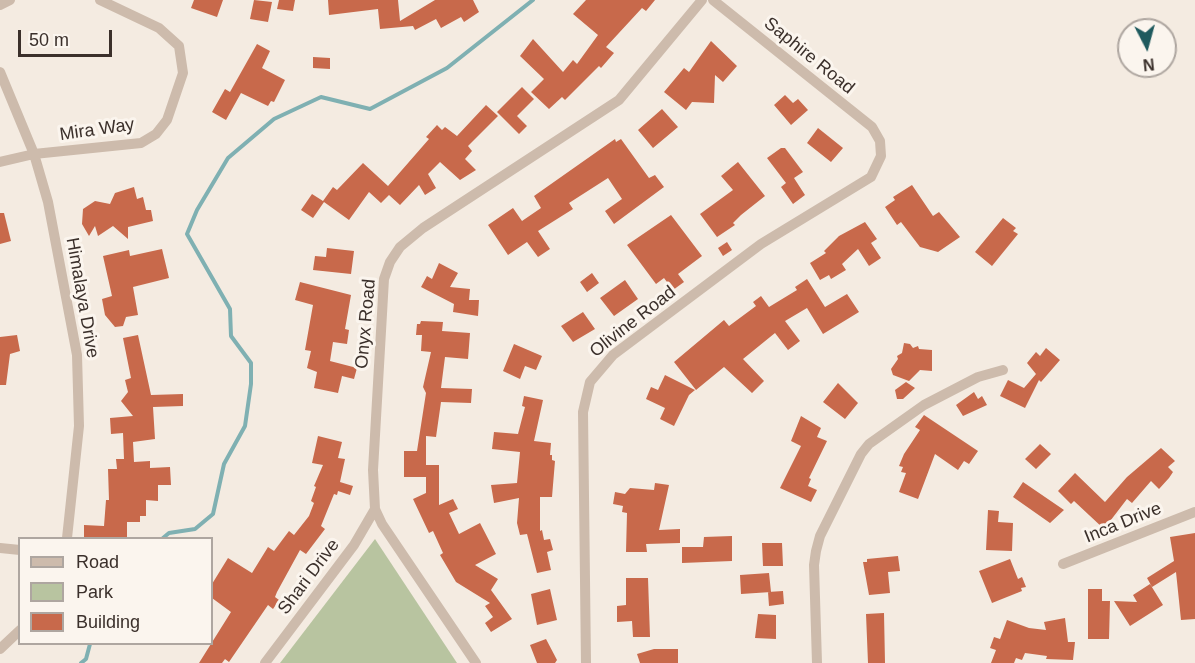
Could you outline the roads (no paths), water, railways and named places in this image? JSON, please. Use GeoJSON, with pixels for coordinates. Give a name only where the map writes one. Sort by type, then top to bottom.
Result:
{"type":"FeatureCollection","features":[{"type":"Feature","properties":{"kind":"street"},"geometry":{"type":"LineString","coordinates":[[0,5],[10,0]]}},
{"type":"Feature","properties":{"kind":"street","name":"Mira Way"},"geometry":{"type":"LineString","coordinates":[[0,162],[34,154],[141,143],[156,134],[167,120],[183,73],[179,46],[159,28],[100,0]]}},
{"type":"Feature","properties":{"kind":"street","name":"Onyx Road"},"geometry":{"type":"LineString","coordinates":[[476,663],[382,524],[375,508],[373,470],[384,279],[390,262],[400,247],[423,228],[619,100],[702,0]]}},
{"type":"Feature","properties":{"kind":"street","name":"Saphire Road"},"geometry":{"type":"LineString","coordinates":[[713,0],[872,127],[880,141]]}},
{"type":"Feature","properties":{"kind":"street","name":"Himalaya Drive"},"geometry":{"type":"LineString","coordinates":[[0,72],[34,154],[48,202],[77,355],[79,426],[67,537]]}},
{"type":"Feature","properties":{"kind":"street","name":"Olivine Road"},"geometry":{"type":"LineString","coordinates":[[586,663],[583,412],[590,382],[613,355],[761,244],[871,177],[881,156],[880,141]]}},
{"type":"Feature","properties":{"kind":"street"},"geometry":{"type":"LineString","coordinates":[[817,663],[814,565],[816,551],[820,536],[861,454],[869,444],[924,405],[978,377],[1003,370]]}},
{"type":"Feature","properties":{"kind":"street","name":"Shari Drive"},"geometry":{"type":"LineString","coordinates":[[266,663],[354,545],[375,508]]}},
{"type":"Feature","properties":{"kind":"street","name":"Inca Drive"},"geometry":{"type":"LineString","coordinates":[[1063,564],[1195,512]]}},
{"type":"Feature","properties":{"kind":"street"},"geometry":{"type":"LineString","coordinates":[[0,549],[18,550]]}},
{"type":"Feature","properties":{"kind":"street"},"geometry":{"type":"LineString","coordinates":[[0,649],[18,632]]}},
{"type":"Feature","properties":{"kind":"waterway"},"geometry":{"type":"LineString","coordinates":[[164,537],[169,533],[195,529],[213,514],[224,464],[245,426],[251,384],[251,363],[231,336],[230,309],[187,234],[197,210],[228,158],[274,119],[321,97],[370,109],[447,68],[533,0]]}},
{"type":"Feature","properties":{"kind":"waterway"},"geometry":{"type":"LineString","coordinates":[[81,663],[86,659],[90,645]]}}]}
